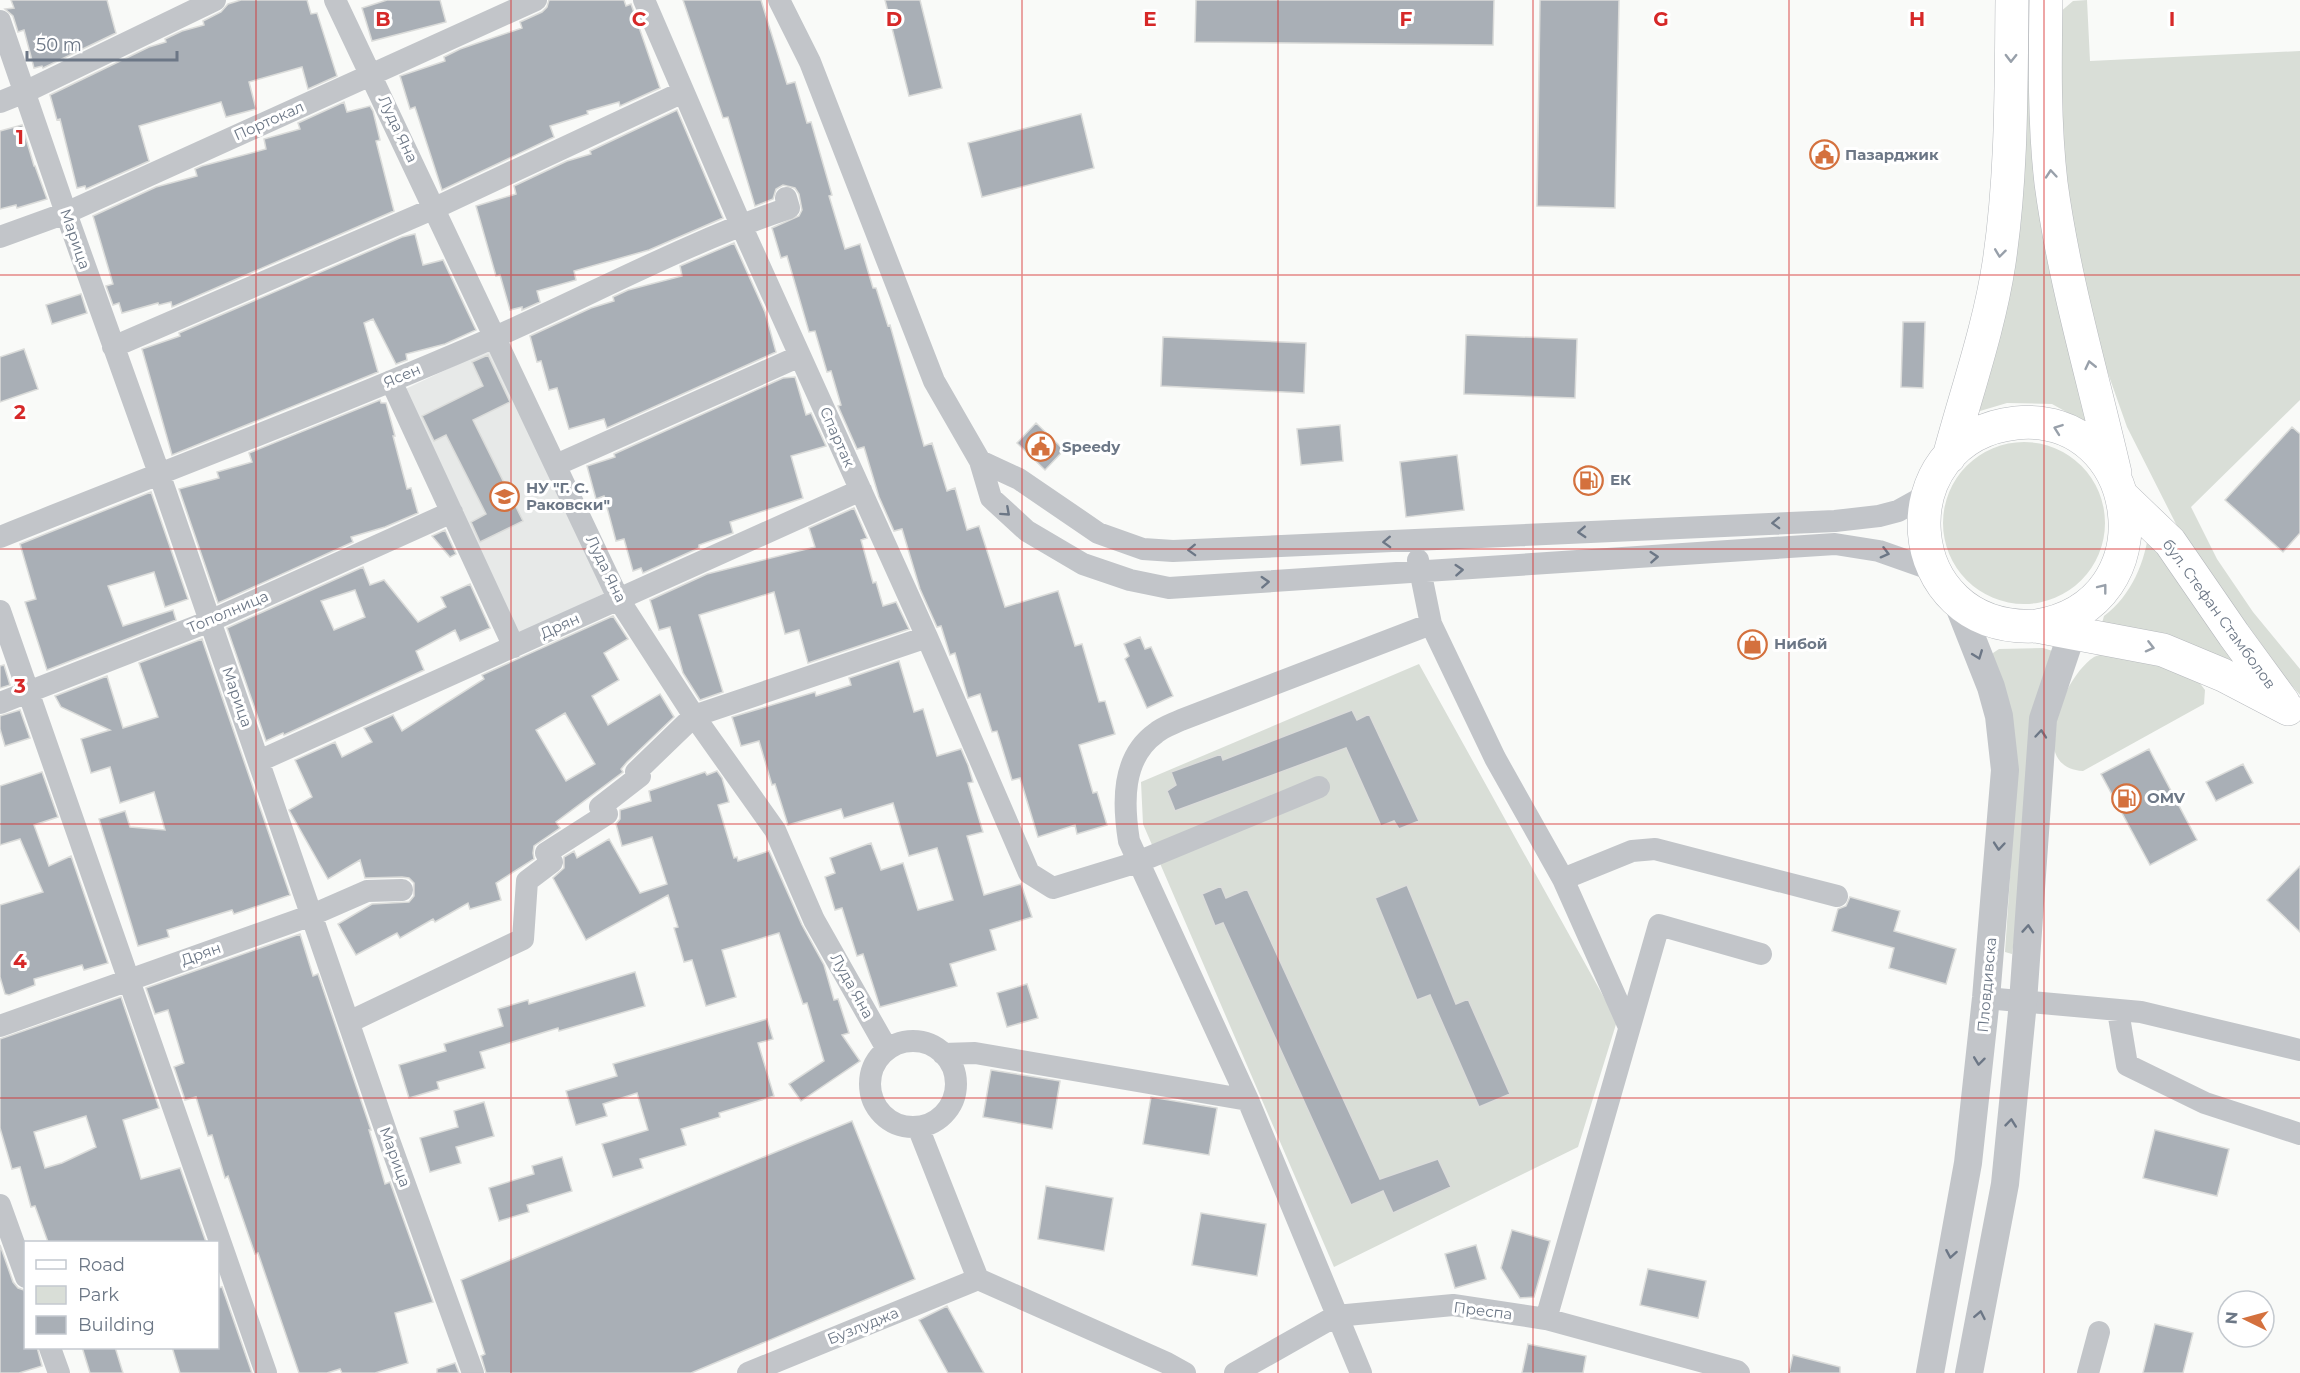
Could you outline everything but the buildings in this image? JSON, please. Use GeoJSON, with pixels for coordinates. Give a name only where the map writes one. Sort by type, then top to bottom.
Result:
{"type":"FeatureCollection","features":[{"type":"Feature","properties":{"kind":"main road"},"geometry":{"type":"LineString","coordinates":[[1949,457],[1986,322],[1998,265],[2006,209],[2010,148],[2012,0]]}},
{"type":"Feature","properties":{"kind":"main road"},"geometry":{"type":"LineString","coordinates":[[2046,0],[2046,117],[2051,183],[2071,286],[2120,490],[2126,528],[2120,560],[2115,573],[2076,622],[2058,621],[2022,627],[1994,622],[1975,613],[1957,601],[1934,570],[1923,533],[1927,495],[1936,475],[1949,457],[1960,446],[1987,430],[2017,423],[2048,425],[2063,430],[2090,446],[2110,470],[2120,490]]}},
{"type":"Feature","properties":{"kind":"main road","name":"бул. Стефан Стамболов"},"geometry":{"type":"LineString","coordinates":[[2120,490],[2170,542],[2234,635],[2294,714]]}},
{"type":"Feature","properties":{"kind":"main road","name":"бул. Стефан Стамболов"},"geometry":{"type":"LineString","coordinates":[[2076,622],[2163,650],[2223,675],[2294,714]]}},
{"type":"Feature","properties":{"kind":"street"},"geometry":{"type":"LineString","coordinates":[[0,102],[215,0]]}},
{"type":"Feature","properties":{"kind":"street","name":"Луда Яна"},"geometry":{"type":"LineString","coordinates":[[335,0],[619,600],[694,716],[775,830],[814,920],[887,1049]]}},
{"type":"Feature","properties":{"kind":"street","name":"Портокал"},"geometry":{"type":"LineString","coordinates":[[0,237],[66,213],[536,0]]}},
{"type":"Feature","properties":{"kind":"street","name":"Спартак"},"geometry":{"type":"LineString","coordinates":[[644,0],[741,225],[927,637],[1029,873],[1053,888],[1138,862]]}},
{"type":"Feature","properties":{"kind":"street"},"geometry":{"type":"LineString","coordinates":[[779,0],[810,62],[934,381],[980,461],[991,498],[1027,531],[1083,564],[1130,580],[1169,588],[1836,544],[1879,551],[1934,570]]}},
{"type":"Feature","properties":{"kind":"street","name":"Марица"},"geometry":{"type":"LineString","coordinates":[[0,21],[390,1143],[473,1373]]}},
{"type":"Feature","properties":{"kind":"street"},"geometry":{"type":"LineString","coordinates":[[113,347],[435,208],[683,92]]}},
{"type":"Feature","properties":{"kind":"street","name":"Ясен"},"geometry":{"type":"LineString","coordinates":[[0,537],[392,381],[741,225],[789,208],[786,198]]}},
{"type":"Feature","properties":{"kind":"street"},"geometry":{"type":"LineString","coordinates":[[556,465],[800,356]]}},
{"type":"Feature","properties":{"kind":"street"},"geometry":{"type":"LineString","coordinates":[[392,381],[514,647]]}},
{"type":"Feature","properties":{"kind":"street"},"geometry":{"type":"LineString","coordinates":[[980,461],[1019,479],[1098,533],[1143,549],[1173,551],[1835,521],[1879,516],[1898,511],[1927,495]]}},
{"type":"Feature","properties":{"kind":"street","name":"Дрян"},"geometry":{"type":"LineString","coordinates":[[259,761],[861,490]]}},
{"type":"Feature","properties":{"kind":"street","name":"Тополница"},"geometry":{"type":"LineString","coordinates":[[0,703],[210,621],[452,512]]}},
{"type":"Feature","properties":{"kind":"street"},"geometry":{"type":"LineString","coordinates":[[1415,541],[1431,624],[1495,758],[1563,879],[1629,1027]]}},
{"type":"Feature","properties":{"kind":"street","name":"Пловдивска"},"geometry":{"type":"LineString","coordinates":[[1930,1373],[1968,1163],[1986,998],[2004,795],[2003,746],[1999,716],[1991,687],[1957,601]]}},
{"type":"Feature","properties":{"kind":"street"},"geometry":{"type":"LineString","coordinates":[[0,611],[266,1373]]}},
{"type":"Feature","properties":{"kind":"street"},"geometry":{"type":"LineString","coordinates":[[1969,1373],[2005,1184],[2023,1002],[2043,719],[2076,622]]}},
{"type":"Feature","properties":{"kind":"street"},"geometry":{"type":"LineString","coordinates":[[1361,1373],[1248,1100],[1129,841],[1124,810],[1125,787],[1139,751],[1156,733],[1181,720],[1431,624]]}},
{"type":"Feature","properties":{"kind":"street"},"geometry":{"type":"LineString","coordinates":[[349,1022],[523,939],[527,880],[552,862],[546,854],[607,814],[600,807],[640,776],[636,772],[694,716],[927,637]]}},
{"type":"Feature","properties":{"kind":"street"},"geometry":{"type":"LineString","coordinates":[[1138,862],[1319,787]]}},
{"type":"Feature","properties":{"kind":"street"},"geometry":{"type":"LineString","coordinates":[[1563,879],[1632,851],[1655,849],[1837,896]]}},
{"type":"Feature","properties":{"kind":"street","name":"Дрян"},"geometry":{"type":"LineString","coordinates":[[0,1026],[312,915],[367,891],[402,890]]}},
{"type":"Feature","properties":{"kind":"street"},"geometry":{"type":"LineString","coordinates":[[1546,1319],[1659,925],[1761,954]]}},
{"type":"Feature","properties":{"kind":"street"},"geometry":{"type":"LineString","coordinates":[[1986,998],[2140,1012],[2300,1050]]}},
{"type":"Feature","properties":{"kind":"street"},"geometry":{"type":"LineString","coordinates":[[2118,1011],[2127,1065],[2205,1103],[2300,1134]]}},
{"type":"Feature","properties":{"kind":"street"},"geometry":{"type":"LineString","coordinates":[[916,1041],[931,1045],[943,1054],[954,1070],[956,1089],[949,1107],[936,1121],[918,1127],[896,1124],[878,1110],[869,1089],[873,1067],[887,1049],[900,1042],[916,1041]]}},
{"type":"Feature","properties":{"kind":"street"},"geometry":{"type":"LineString","coordinates":[[943,1054],[975,1053],[1248,1100]]}},
{"type":"Feature","properties":{"kind":"street"},"geometry":{"type":"LineString","coordinates":[[918,1127],[978,1279],[1172,1370]]}},
{"type":"Feature","properties":{"kind":"street"},"geometry":{"type":"LineString","coordinates":[[0,1205],[24,1271]]}},
{"type":"Feature","properties":{"kind":"street","name":"Бузлуджа"},"geometry":{"type":"LineString","coordinates":[[748,1373],[978,1279]]}},
{"type":"Feature","properties":{"kind":"street","name":"Преспа"},"geometry":{"type":"LineString","coordinates":[[1235,1373],[1336,1316],[1453,1305],[1546,1319],[1739,1373]]}},
{"type":"Feature","properties":{"kind":"street"},"geometry":{"type":"LineString","coordinates":[[2088,1373],[2099,1332]]}},
{"type":"Feature","properties":{"kind":"street"},"geometry":{"type":"LineString","coordinates":[[51,1349],[59,1373]]}},
{"type":"Feature","properties":{"kind":"shaded area","name":"НУ \"Г. С. Раковски\""},"geometry":{"type":"Polygon","coordinates":[[[490,349],[605,593],[516,635],[401,391],[490,349]]]}},
{"type":"Feature","properties":{"kind":"green space"},"geometry":{"type":"Polygon","coordinates":[[[2025,0],[2035,0],[2090,425],[2052,404],[2007,403],[1970,414],[2025,0]]]}},
{"type":"Feature","properties":{"kind":"green space"},"geometry":{"type":"Polygon","coordinates":[[[2087,0],[2090,61],[2300,51],[2300,400],[2191,507],[2217,559],[2253,612],[2300,669],[2300,695],[2180,532],[2127,427],[2092,328],[2060,153],[2059,13],[2073,1],[2087,0]]]}},
{"type":"Feature","properties":{"kind":"green space"},"geometry":{"type":"Polygon","coordinates":[[[2024,442],[2055,448],[2081,466],[2099,492],[2105,523],[2099,554],[2081,580],[2055,598],[2024,604],[1993,598],[1967,580],[1949,554],[1943,523],[1949,492],[1967,466],[1993,448],[2024,442]]]}},
{"type":"Feature","properties":{"kind":"green space"},"geometry":{"type":"Polygon","coordinates":[[[2149,528],[2239,667],[2102,623],[2104,616],[2114,608],[2136,577],[2149,528]]]}},
{"type":"Feature","properties":{"kind":"green space"},"geometry":{"type":"Polygon","coordinates":[[[2043,648],[2056,652],[2012,954],[2005,952],[2011,862],[1992,660],[1993,653],[1999,649],[2043,648]]]}},
{"type":"Feature","properties":{"kind":"green space"},"geometry":{"type":"Polygon","coordinates":[[[2131,654],[2195,677],[2205,690],[2204,704],[2083,771],[2066,766],[2056,755],[2053,739],[2062,701],[2071,682],[2083,667],[2098,655],[2131,654]]]}},
{"type":"Feature","properties":{"kind":"green space"},"geometry":{"type":"Polygon","coordinates":[[[1419,664],[1617,1021],[1578,1147],[1334,1267],[1143,824],[1141,782],[1419,664]]]}},
{"type":"Feature","properties":{"kind":"place","name":"Пазарджик"},"geometry":{"type":"Point","coordinates":[1824,155]}},
{"type":"Feature","properties":{"kind":"place","name":"Speedy"},"geometry":{"type":"Point","coordinates":[1041,447]}},
{"type":"Feature","properties":{"kind":"place","name":"ЕК"},"geometry":{"type":"Point","coordinates":[1589,480]}},
{"type":"Feature","properties":{"kind":"place","name":"НУ \"Г. С. Раковски\""},"geometry":{"type":"Point","coordinates":[505,497]}},
{"type":"Feature","properties":{"kind":"place","name":"Нибой"},"geometry":{"type":"Point","coordinates":[1753,644]}},
{"type":"Feature","properties":{"kind":"place","name":"OMV"},"geometry":{"type":"Point","coordinates":[2126,798]}}]}
